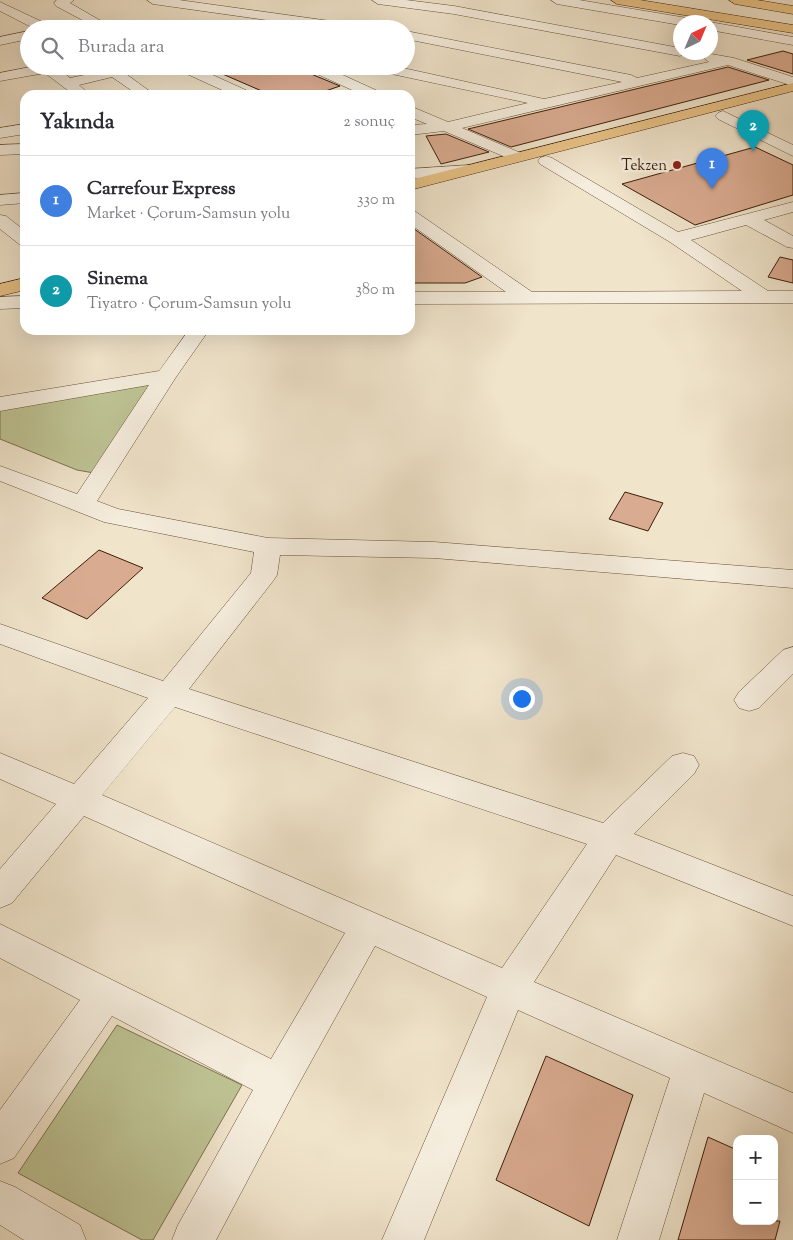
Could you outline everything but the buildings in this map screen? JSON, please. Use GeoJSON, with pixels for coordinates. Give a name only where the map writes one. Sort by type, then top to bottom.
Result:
{"type":"FeatureCollection","features":[{"type":"Feature","properties":{"kind":"main road"},"geometry":{"type":"LineString","coordinates":[[618,0],[714,12],[793,29]]}},
{"type":"Feature","properties":{"kind":"main road"},"geometry":{"type":"LineString","coordinates":[[646,0],[793,24]]}},
{"type":"Feature","properties":{"kind":"main road"},"geometry":{"type":"LineString","coordinates":[[695,0],[714,12]]}},
{"type":"Feature","properties":{"kind":"main road"},"geometry":{"type":"LineString","coordinates":[[734,0],[791,11]]}},
{"type":"Feature","properties":{"kind":"main road"},"geometry":{"type":"LineString","coordinates":[[757,0],[791,11]]}},
{"type":"Feature","properties":{"kind":"main road"},"geometry":{"type":"LineString","coordinates":[[638,14],[791,11]]}},
{"type":"Feature","properties":{"kind":"main road"},"geometry":{"type":"LineString","coordinates":[[415,195],[532,159],[793,87]]}},
{"type":"Feature","properties":{"kind":"main road"},"geometry":{"type":"LineString","coordinates":[[415,184],[469,170],[532,159],[793,100]]}},
{"type":"Feature","properties":{"kind":"main road"},"geometry":{"type":"LineString","coordinates":[[0,290],[20,285]]}},
{"type":"Feature","properties":{"kind":"main road"},"geometry":{"type":"LineString","coordinates":[[0,303],[20,297]]}},
{"type":"Feature","properties":{"kind":"street"},"geometry":{"type":"LineString","coordinates":[[68,0],[60,3],[92,20]]}},
{"type":"Feature","properties":{"kind":"street"},"geometry":{"type":"LineString","coordinates":[[156,0],[198,18]]}},
{"type":"Feature","properties":{"kind":"street"},"geometry":{"type":"LineString","coordinates":[[156,0],[296,20]]}},
{"type":"Feature","properties":{"kind":"street"},"geometry":{"type":"LineString","coordinates":[[378,0],[454,10],[673,50]]}},
{"type":"Feature","properties":{"kind":"street"},"geometry":{"type":"LineString","coordinates":[[415,33],[470,0]]}},
{"type":"Feature","properties":{"kind":"street"},"geometry":{"type":"LineString","coordinates":[[557,0],[673,20]]}},
{"type":"Feature","properties":{"kind":"street"},"geometry":{"type":"LineString","coordinates":[[0,6],[28,20]]}},
{"type":"Feature","properties":{"kind":"street"},"geometry":{"type":"LineString","coordinates":[[714,12],[793,41]]}},
{"type":"Feature","properties":{"kind":"street"},"geometry":{"type":"LineString","coordinates":[[604,38],[638,14]]}},
{"type":"Feature","properties":{"kind":"street"},"geometry":{"type":"LineString","coordinates":[[0,41],[20,37]]}},
{"type":"Feature","properties":{"kind":"street"},"geometry":{"type":"LineString","coordinates":[[415,38],[640,81]]}},
{"type":"Feature","properties":{"kind":"street"},"geometry":{"type":"LineString","coordinates":[[718,59],[793,82]]}},
{"type":"Feature","properties":{"kind":"street"},"geometry":{"type":"LineString","coordinates":[[415,130],[450,126],[728,61]]}},
{"type":"Feature","properties":{"kind":"street"},"geometry":{"type":"LineString","coordinates":[[0,77],[20,73]]}},
{"type":"Feature","properties":{"kind":"street"},"geometry":{"type":"LineString","coordinates":[[58,75],[77,90]]}},
{"type":"Feature","properties":{"kind":"street"},"geometry":{"type":"LineString","coordinates":[[69,83],[92,75]]}},
{"type":"Feature","properties":{"kind":"street"},"geometry":{"type":"LineString","coordinates":[[119,75],[141,90]]}},
{"type":"Feature","properties":{"kind":"street"},"geometry":{"type":"LineString","coordinates":[[201,75],[234,90]]}},
{"type":"Feature","properties":{"kind":"street"},"geometry":{"type":"LineString","coordinates":[[331,75],[364,90]]}},
{"type":"Feature","properties":{"kind":"street"},"geometry":{"type":"LineString","coordinates":[[343,80],[351,75]]}},
{"type":"Feature","properties":{"kind":"street"},"geometry":{"type":"LineString","coordinates":[[415,75],[546,103]]}},
{"type":"Feature","properties":{"kind":"street"},"geometry":{"type":"LineString","coordinates":[[415,112],[532,159],[676,238],[764,297]]}},
{"type":"Feature","properties":{"kind":"street"},"geometry":{"type":"LineString","coordinates":[[723,116],[793,151]]}},
{"type":"Feature","properties":{"kind":"street"},"geometry":{"type":"LineString","coordinates":[[1,132],[20,130]]}},
{"type":"Feature","properties":{"kind":"street"},"geometry":{"type":"LineString","coordinates":[[0,150],[20,149]]}},
{"type":"Feature","properties":{"kind":"street"},"geometry":{"type":"LineString","coordinates":[[415,174],[469,170]]}},
{"type":"Feature","properties":{"kind":"street"},"geometry":{"type":"LineString","coordinates":[[0,200],[20,198]]}},
{"type":"Feature","properties":{"kind":"street"},"geometry":{"type":"LineString","coordinates":[[676,238],[793,207]]}},
{"type":"Feature","properties":{"kind":"street"},"geometry":{"type":"LineString","coordinates":[[415,219],[528,298]]}},
{"type":"Feature","properties":{"kind":"street"},"geometry":{"type":"LineString","coordinates":[[749,219],[793,243]]}},
{"type":"Feature","properties":{"kind":"street"},"geometry":{"type":"LineString","coordinates":[[0,220],[14,236]]}},
{"type":"Feature","properties":{"kind":"street"},"geometry":{"type":"LineString","coordinates":[[415,298],[793,297]]}},
{"type":"Feature","properties":{"kind":"street"},"geometry":{"type":"LineString","coordinates":[[0,303],[20,302]]}},
{"type":"Feature","properties":{"kind":"street"},"geometry":{"type":"LineString","coordinates":[[83,504],[166,376],[195,335]]}},
{"type":"Feature","properties":{"kind":"street"},"geometry":{"type":"LineString","coordinates":[[0,404],[166,376]]}},
{"type":"Feature","properties":{"kind":"street"},"geometry":{"type":"LineString","coordinates":[[0,473],[113,516],[268,546],[434,550],[793,579]]}},
{"type":"Feature","properties":{"kind":"street"},"geometry":{"type":"LineString","coordinates":[[0,893],[169,694],[264,575],[268,546]]}},
{"type":"Feature","properties":{"kind":"street"},"geometry":{"type":"LineString","coordinates":[[0,634],[169,694],[609,838],[793,910]]}},
{"type":"Feature","properties":{"kind":"street"},"geometry":{"type":"LineString","coordinates":[[749,700],[793,657]]}},
{"type":"Feature","properties":{"kind":"street"},"geometry":{"type":"LineString","coordinates":[[403,1240],[508,989],[609,838],[682,765]]}},
{"type":"Feature","properties":{"kind":"street"},"geometry":{"type":"LineString","coordinates":[[0,766],[366,928],[793,1113]]}},
{"type":"Feature","properties":{"kind":"street"},"geometry":{"type":"LineString","coordinates":[[193,1240],[278,1083],[366,928]]}},
{"type":"Feature","properties":{"kind":"street"},"geometry":{"type":"LineString","coordinates":[[0,940],[278,1083]]}},
{"type":"Feature","properties":{"kind":"street"},"geometry":{"type":"LineString","coordinates":[[0,1144],[106,994]]}},
{"type":"Feature","properties":{"kind":"street"},"geometry":{"type":"LineString","coordinates":[[638,1240],[692,1068]]}},
{"type":"Feature","properties":{"kind":"street"},"geometry":{"type":"LineString","coordinates":[[0,1202],[66,1240]]}},
{"type":"Feature","properties":{"kind":"green space"},"geometry":{"type":"Polygon","coordinates":[[[152,384],[94,473],[77,470],[0,439],[0,410],[152,384]]]}},
{"type":"Feature","properties":{"kind":"green space"},"geometry":{"type":"Polygon","coordinates":[[[117,1025],[242,1085],[153,1240],[142,1240],[18,1173],[117,1025]]]}},
{"type":"Feature","properties":{"kind":"place","name":"Sinema"},"geometry":{"type":"Point","coordinates":[753,151]}},
{"type":"Feature","properties":{"kind":"place","name":"Tekzen"},"geometry":{"type":"Point","coordinates":[677,165]}},
{"type":"Feature","properties":{"kind":"place","name":"Carrefour Express"},"geometry":{"type":"Point","coordinates":[712,189]}}]}
